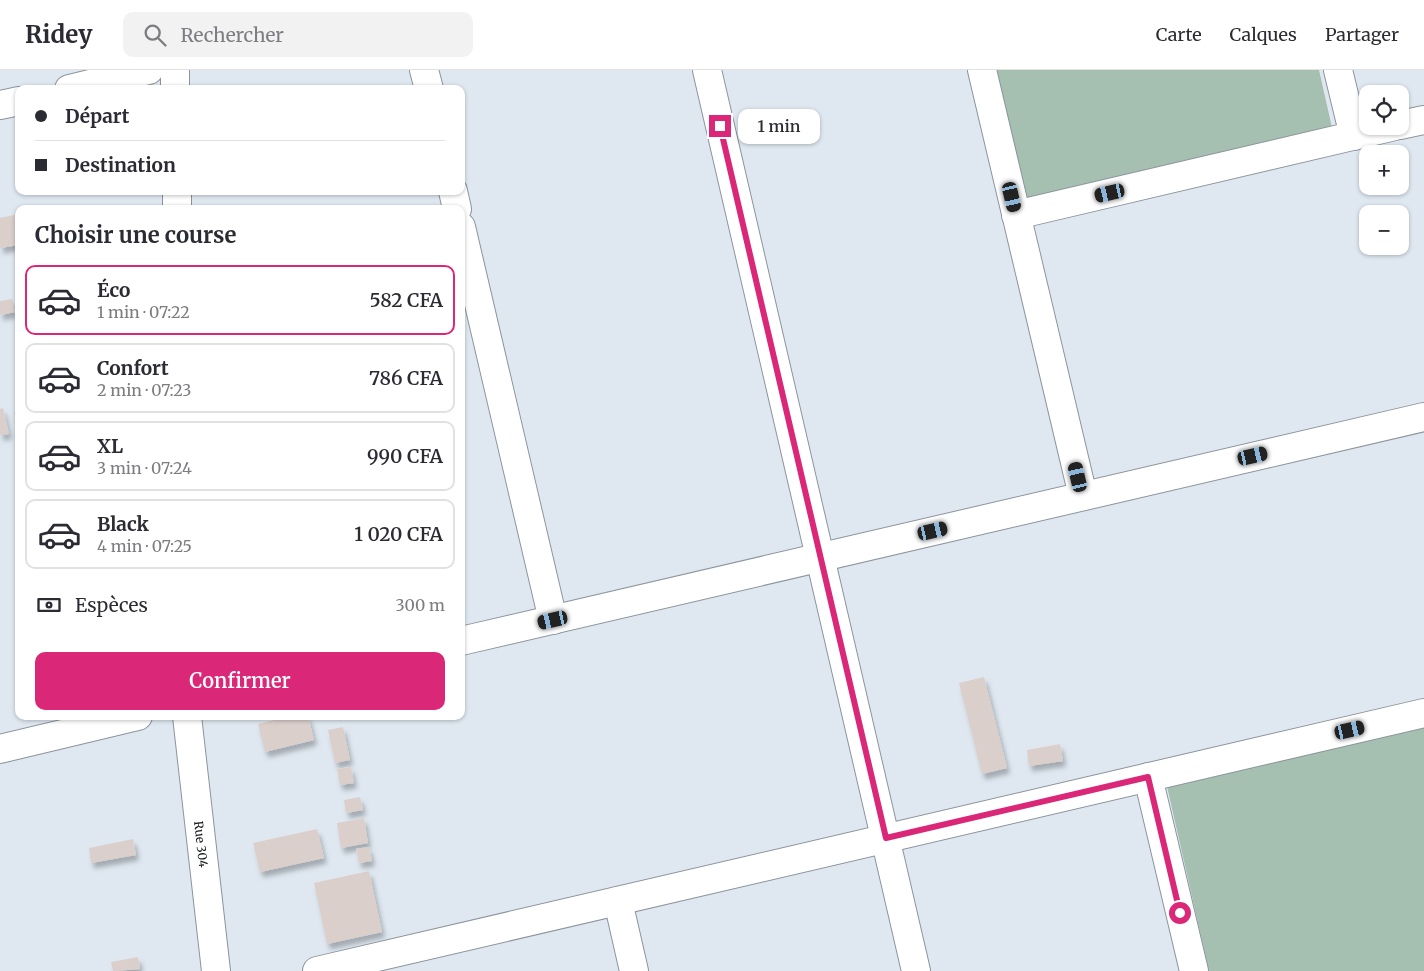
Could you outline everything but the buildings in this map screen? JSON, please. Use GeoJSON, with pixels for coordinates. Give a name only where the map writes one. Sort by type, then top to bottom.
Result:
{"type":"FeatureCollection","features":[{"type":"Feature","properties":{"kind":"street"},"geometry":{"type":"LineString","coordinates":[[86,85],[150,70]]}},
{"type":"Feature","properties":{"kind":"street"},"geometry":{"type":"LineString","coordinates":[[175,70],[175,85]]}},
{"type":"Feature","properties":{"kind":"street"},"geometry":{"type":"LineString","coordinates":[[424,70],[428,85]]}},
{"type":"Feature","properties":{"kind":"street"},"geometry":{"type":"LineString","coordinates":[[707,70],[916,971]]}},
{"type":"Feature","properties":{"kind":"street"},"geometry":{"type":"LineString","coordinates":[[982,70],[1083,496]]}},
{"type":"Feature","properties":{"kind":"street"},"geometry":{"type":"LineString","coordinates":[[1338,70],[1354,136]]}},
{"type":"Feature","properties":{"kind":"street"},"geometry":{"type":"LineString","coordinates":[[0,105],[15,101]]}},
{"type":"Feature","properties":{"kind":"street"},"geometry":{"type":"LineString","coordinates":[[1409,123],[1424,120]]}},
{"type":"Feature","properties":{"kind":"street"},"geometry":{"type":"LineString","coordinates":[[1016,215],[1359,135]]}},
{"type":"Feature","properties":{"kind":"street"},"geometry":{"type":"LineString","coordinates":[[465,244],[553,620]]}},
{"type":"Feature","properties":{"kind":"street"},"geometry":{"type":"LineString","coordinates":[[465,640],[1424,417]]}},
{"type":"Feature","properties":{"kind":"street"},"geometry":{"type":"LineString","coordinates":[[317,971],[1424,713]]}},
{"type":"Feature","properties":{"kind":"street"},"geometry":{"type":"LineString","coordinates":[[0,749],[121,720]]}},
{"type":"Feature","properties":{"kind":"street","name":"Rue 304"},"geometry":{"type":"LineString","coordinates":[[187,720],[216,971]]}},
{"type":"Feature","properties":{"kind":"street"},"geometry":{"type":"LineString","coordinates":[[1148,777],[1194,971]]}},
{"type":"Feature","properties":{"kind":"street"},"geometry":{"type":"LineString","coordinates":[[618,901],[634,971]]}},
{"type":"Feature","properties":{"kind":"green space"},"geometry":{"type":"Polygon","coordinates":[[[997,70],[1319,70],[1333,132],[1026,200],[997,70]]]}},
{"type":"Feature","properties":{"kind":"green space"},"geometry":{"type":"Polygon","coordinates":[[[1424,724],[1424,971],[1209,971],[1166,782],[1424,724]]]}},
{"type":"Feature","properties":{"kind":"route"},"geometry":{"type":"LineString","coordinates":[[720,126],[886,838],[1148,777],[1180,913]]}}]}
